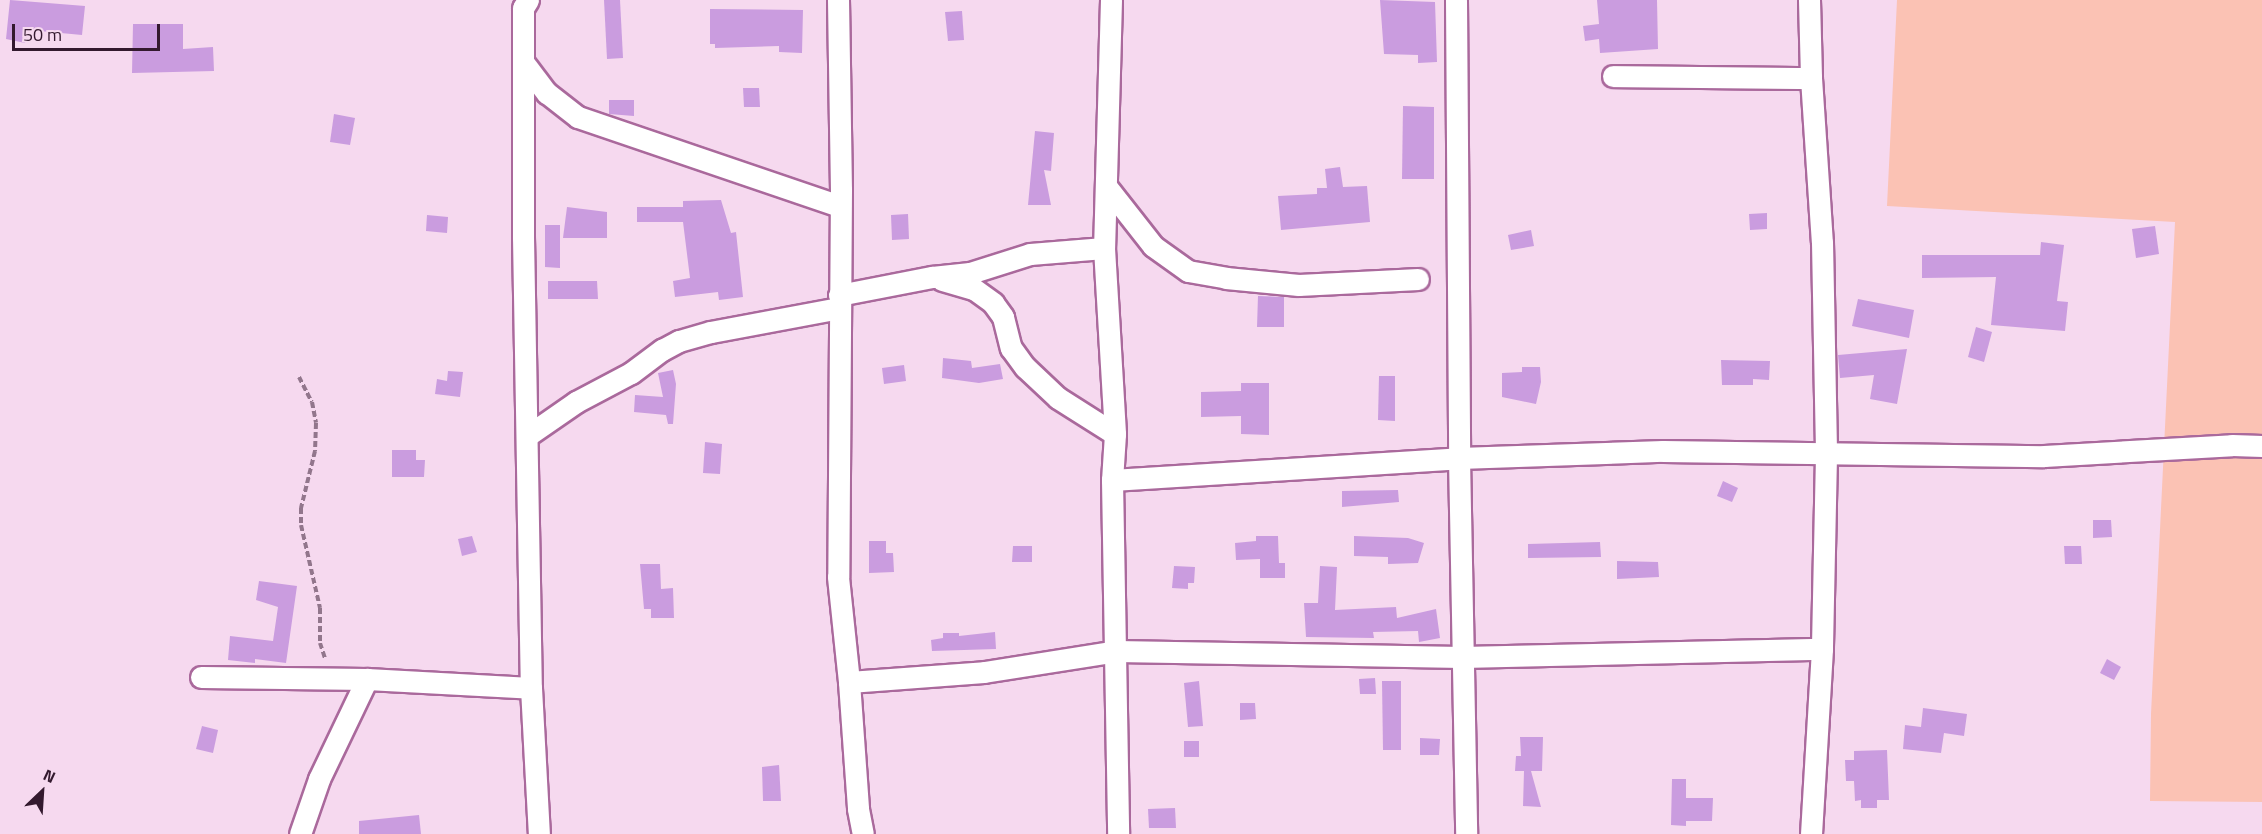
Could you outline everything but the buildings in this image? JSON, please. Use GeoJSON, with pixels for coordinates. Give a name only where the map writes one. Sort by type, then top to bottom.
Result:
{"type":"FeatureCollection","features":[{"type":"Feature","properties":{"kind":"street"},"geometry":{"type":"LineString","coordinates":[[528,0],[523,8],[527,436],[531,688],[539,834]]}},
{"type":"Feature","properties":{"kind":"street"},"geometry":{"type":"LineString","coordinates":[[838,0],[840,206],[838,576],[849,682],[858,809],[863,834]]}},
{"type":"Feature","properties":{"kind":"street"},"geometry":{"type":"LineString","coordinates":[[1112,0],[1104,248],[1115,434],[1112,480],[1118,834]]}},
{"type":"Feature","properties":{"kind":"street"},"geometry":{"type":"LineString","coordinates":[[1456,0],[1459,458],[1466,834]]}},
{"type":"Feature","properties":{"kind":"street"},"geometry":{"type":"LineString","coordinates":[[1809,0],[1811,78],[1822,242],[1826,455],[1822,649],[1811,834]]}},
{"type":"Feature","properties":{"kind":"street"},"geometry":{"type":"LineString","coordinates":[[524,63],[547,93],[578,117],[840,206]]}},
{"type":"Feature","properties":{"kind":"street"},"geometry":{"type":"LineString","coordinates":[[1613,76],[1811,78]]}},
{"type":"Feature","properties":{"kind":"street"},"geometry":{"type":"LineString","coordinates":[[1106,186],[1153,246],[1188,271],[1226,278],[1299,285],[1418,279]]}},
{"type":"Feature","properties":{"kind":"street"},"geometry":{"type":"LineString","coordinates":[[527,436],[576,402],[631,373],[678,341],[932,277],[970,273],[1030,254],[1104,248]]}},
{"type":"Feature","properties":{"kind":"street"},"geometry":{"type":"LineString","coordinates":[[932,277],[974,289],[993,303],[1003,317],[1011,348],[1025,367],[1058,398],[1115,434]]}},
{"type":"Feature","properties":{"kind":"street"},"geometry":{"type":"LineString","coordinates":[[1112,480],[1459,458],[1662,451],[1826,455],[2044,456],[2232,445],[2262,446]]}},
{"type":"Feature","properties":{"kind":"street"},"geometry":{"type":"LineString","coordinates":[[849,682],[984,672],[1116,651],[1462,657],[1822,649]]}},
{"type":"Feature","properties":{"kind":"street"},"geometry":{"type":"LineString","coordinates":[[201,677],[367,679],[531,688]]}},
{"type":"Feature","properties":{"kind":"street"},"geometry":{"type":"LineString","coordinates":[[300,834],[319,779],[367,679]]}},
{"type":"Feature","properties":{"kind":"path"},"geometry":{"type":"LineString","coordinates":[[299,377],[312,402],[316,423],[315,451],[301,508],[301,525],[320,608],[320,643],[332,679]]}},
{"type":"Feature","properties":{"kind":"shaded area"},"geometry":{"type":"Polygon","coordinates":[[[1897,0],[2262,0],[2262,802],[2150,801],[2151,714],[2175,222],[1887,206],[1897,0]]]}}]}
